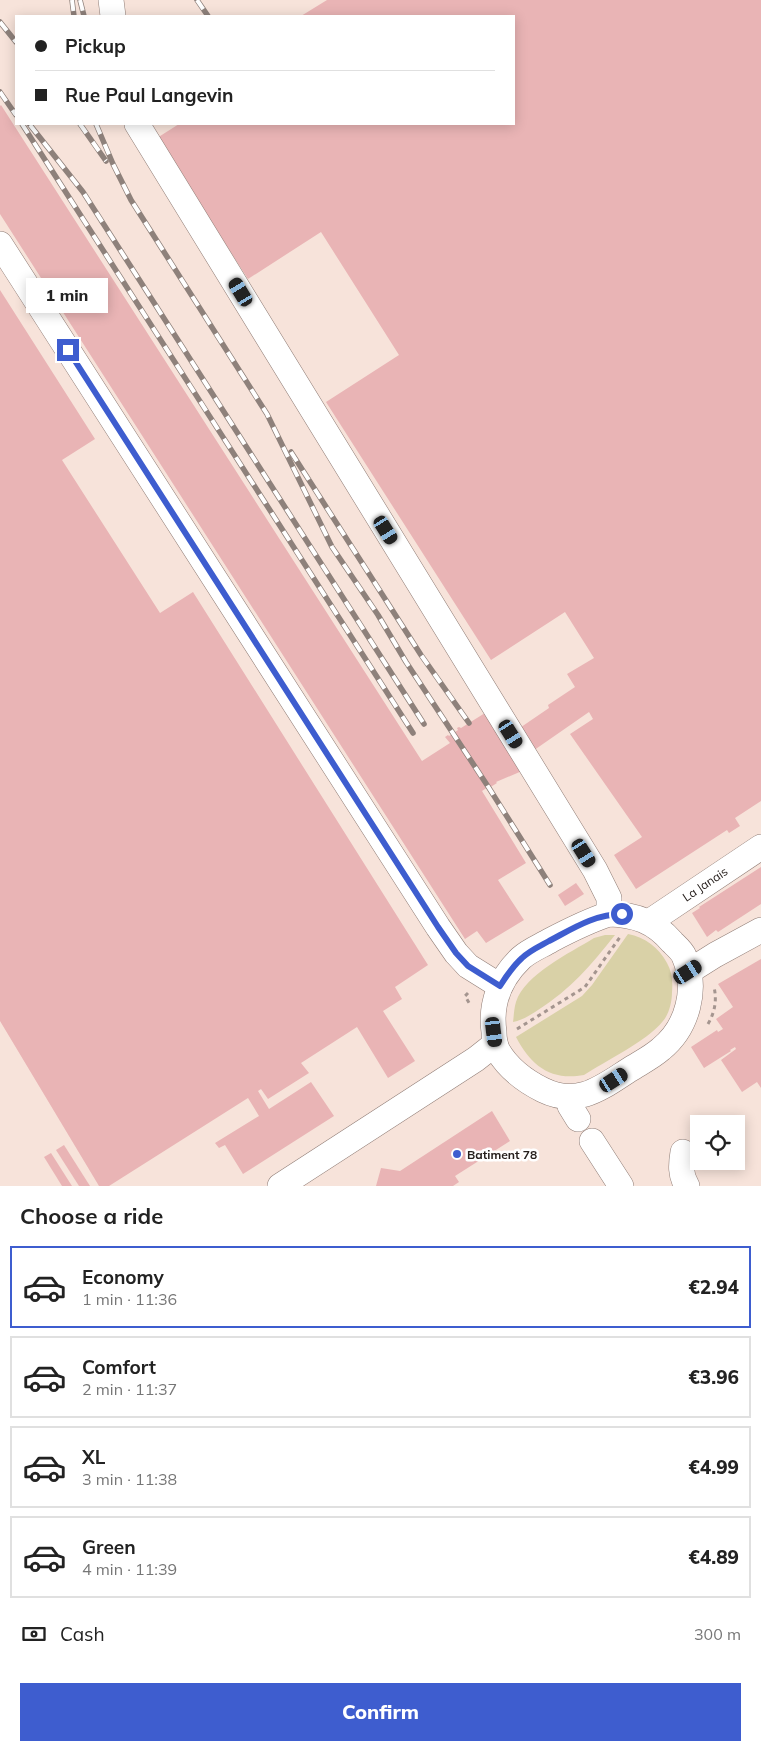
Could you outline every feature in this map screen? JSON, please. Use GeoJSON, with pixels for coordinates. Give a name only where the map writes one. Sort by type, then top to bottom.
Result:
{"type":"FeatureCollection","features":[{"type":"Feature","properties":{"kind":"lane"},"geometry":{"type":"LineString","coordinates":[[111,0],[113,15]]}},
{"type":"Feature","properties":{"kind":"lane"},"geometry":{"type":"LineString","coordinates":[[0,244],[438,927],[456,953],[468,966],[500,986],[495,1000],[492,1019],[497,1048],[516,1072],[530,1084],[553,1095],[568,1097],[598,1090],[661,1049],[675,1034],[688,1008],[691,989],[684,955],[663,931],[630,917],[609,898],[595,870],[138,125]]}},
{"type":"Feature","properties":{"kind":"lane","name":"La Janais"},"geometry":{"type":"LineString","coordinates":[[500,986],[511,969],[528,953],[586,921],[630,917],[761,847]]}},
{"type":"Feature","properties":{"kind":"lane"},"geometry":{"type":"LineString","coordinates":[[688,972],[715,954],[761,930]]}},
{"type":"Feature","properties":{"kind":"lane"},"geometry":{"type":"LineString","coordinates":[[280,1186],[476,1059],[497,1048]]}},
{"type":"Feature","properties":{"kind":"lane"},"geometry":{"type":"LineString","coordinates":[[568,1097],[570,1106],[578,1119]]}},
{"type":"Feature","properties":{"kind":"lane"},"geometry":{"type":"LineString","coordinates":[[592,1141],[620,1186]]}},
{"type":"Feature","properties":{"kind":"lane"},"geometry":{"type":"LineString","coordinates":[[683,1152],[680,1166],[687,1186]]}},
{"type":"Feature","properties":{"kind":"path"},"geometry":{"type":"LineString","coordinates":[[497,1048],[517,1029],[585,986],[624,932],[630,917]]}},
{"type":"Feature","properties":{"kind":"shaded area"},"geometry":{"type":"Polygon","coordinates":[[[628,934],[651,944],[669,966],[672,996],[670,1008],[665,1018],[647,1036],[584,1075],[562,1076],[543,1069],[528,1056],[516,1037],[582,996],[628,934]]]}},
{"type":"Feature","properties":{"kind":"shaded area"},"geometry":{"type":"Polygon","coordinates":[[[615,935],[571,985],[538,1010],[523,1019],[513,1022],[514,1009],[521,992],[538,973],[594,938],[615,935]]]}},
{"type":"Feature","properties":{"kind":"building"},"geometry":{"type":"Polygon","coordinates":[[[327,0],[761,0],[761,801],[735,818],[740,826],[729,833],[727,830],[636,889],[614,855],[642,837],[570,734],[593,719],[589,712],[517,762],[522,771],[496,782],[482,791],[526,863],[498,880],[524,920],[486,943],[477,931],[465,939],[0,214],[1,105],[422,761],[450,743],[445,737],[458,730],[457,728],[461,728],[485,713],[502,740],[549,708],[548,705],[575,687],[567,674],[594,658],[565,612],[491,660],[326,402],[399,355],[321,232],[248,279],[157,138],[177,125],[515,125],[515,15],[303,15],[327,0]]]}},
{"type":"Feature","properties":{"kind":"building"},"geometry":{"type":"Polygon","coordinates":[[[0,290],[95,439],[62,460],[160,613],[193,592],[428,965],[395,987],[402,999],[383,1011],[415,1061],[388,1078],[357,1027],[301,1063],[309,1073],[268,1099],[261,1089],[258,1091],[269,1109],[311,1082],[334,1116],[243,1174],[225,1145],[219,1148],[215,1143],[259,1116],[248,1098],[109,1186],[99,1186],[0,1021],[0,290]]]}},
{"type":"Feature","properties":{"kind":"building"},"geometry":{"type":"Polygon","coordinates":[[[761,867],[761,904],[707,937],[692,913],[761,867]]]}},
{"type":"Feature","properties":{"kind":"building"},"geometry":{"type":"Polygon","coordinates":[[[576,883],[584,894],[565,906],[558,895],[576,883]]]}},
{"type":"Feature","properties":{"kind":"building"},"geometry":{"type":"Polygon","coordinates":[[[761,959],[761,1088],[757,1082],[742,1092],[721,1060],[736,1049],[735,1047],[704,1068],[691,1047],[717,1030],[718,1032],[723,1029],[716,1019],[733,1007],[718,984],[761,959]]]}},
{"type":"Feature","properties":{"kind":"building","name":"Batiment 78"},"geometry":{"type":"Polygon","coordinates":[[[492,1111],[510,1141],[455,1176],[459,1182],[453,1186],[376,1186],[381,1168],[400,1171],[492,1111]]]}},
{"type":"Feature","properties":{"kind":"building"},"geometry":{"type":"Polygon","coordinates":[[[64,1145],[90,1186],[79,1186],[56,1150],[64,1145]]]}},
{"type":"Feature","properties":{"kind":"building"},"geometry":{"type":"Polygon","coordinates":[[[51,1153],[72,1186],[62,1186],[44,1157],[51,1153]]]}},
{"type":"Feature","properties":{"kind":"railway"},"geometry":{"type":"LineString","coordinates":[[72,0],[74,15]]}},
{"type":"Feature","properties":{"kind":"railway"},"geometry":{"type":"LineString","coordinates":[[80,0],[84,15]]}},
{"type":"Feature","properties":{"kind":"railway"},"geometry":{"type":"LineString","coordinates":[[197,0],[207,15]]}},
{"type":"Feature","properties":{"kind":"railway"},"geometry":{"type":"LineString","coordinates":[[0,22],[15,41]]}},
{"type":"Feature","properties":{"kind":"railway"},"geometry":{"type":"LineString","coordinates":[[0,92],[15,114]]}},
{"type":"Feature","properties":{"kind":"railway"},"geometry":{"type":"LineString","coordinates":[[23,125],[413,733]]}},
{"type":"Feature","properties":{"kind":"railway"},"geometry":{"type":"LineString","coordinates":[[30,125],[83,192],[424,724]]}},
{"type":"Feature","properties":{"kind":"railway"},"geometry":{"type":"LineString","coordinates":[[81,125],[106,161]]}},
{"type":"Feature","properties":{"kind":"railway"},"geometry":{"type":"LineString","coordinates":[[96,125],[131,200],[267,414],[332,547],[378,615],[406,662],[550,885]]}},
{"type":"Feature","properties":{"kind":"railway"},"geometry":{"type":"LineString","coordinates":[[291,452],[421,655],[469,723]]}},
{"type":"Feature","properties":{"kind":"place","name":"Batiment 78"},"geometry":{"type":"Point","coordinates":[457,1154]}},
{"type":"Feature","properties":{"kind":"route"},"geometry":{"type":"LineString","coordinates":[[68,350],[438,927],[456,953],[468,966],[500,986],[511,969],[523,956],[586,921],[609,914],[622,914]]}}]}
